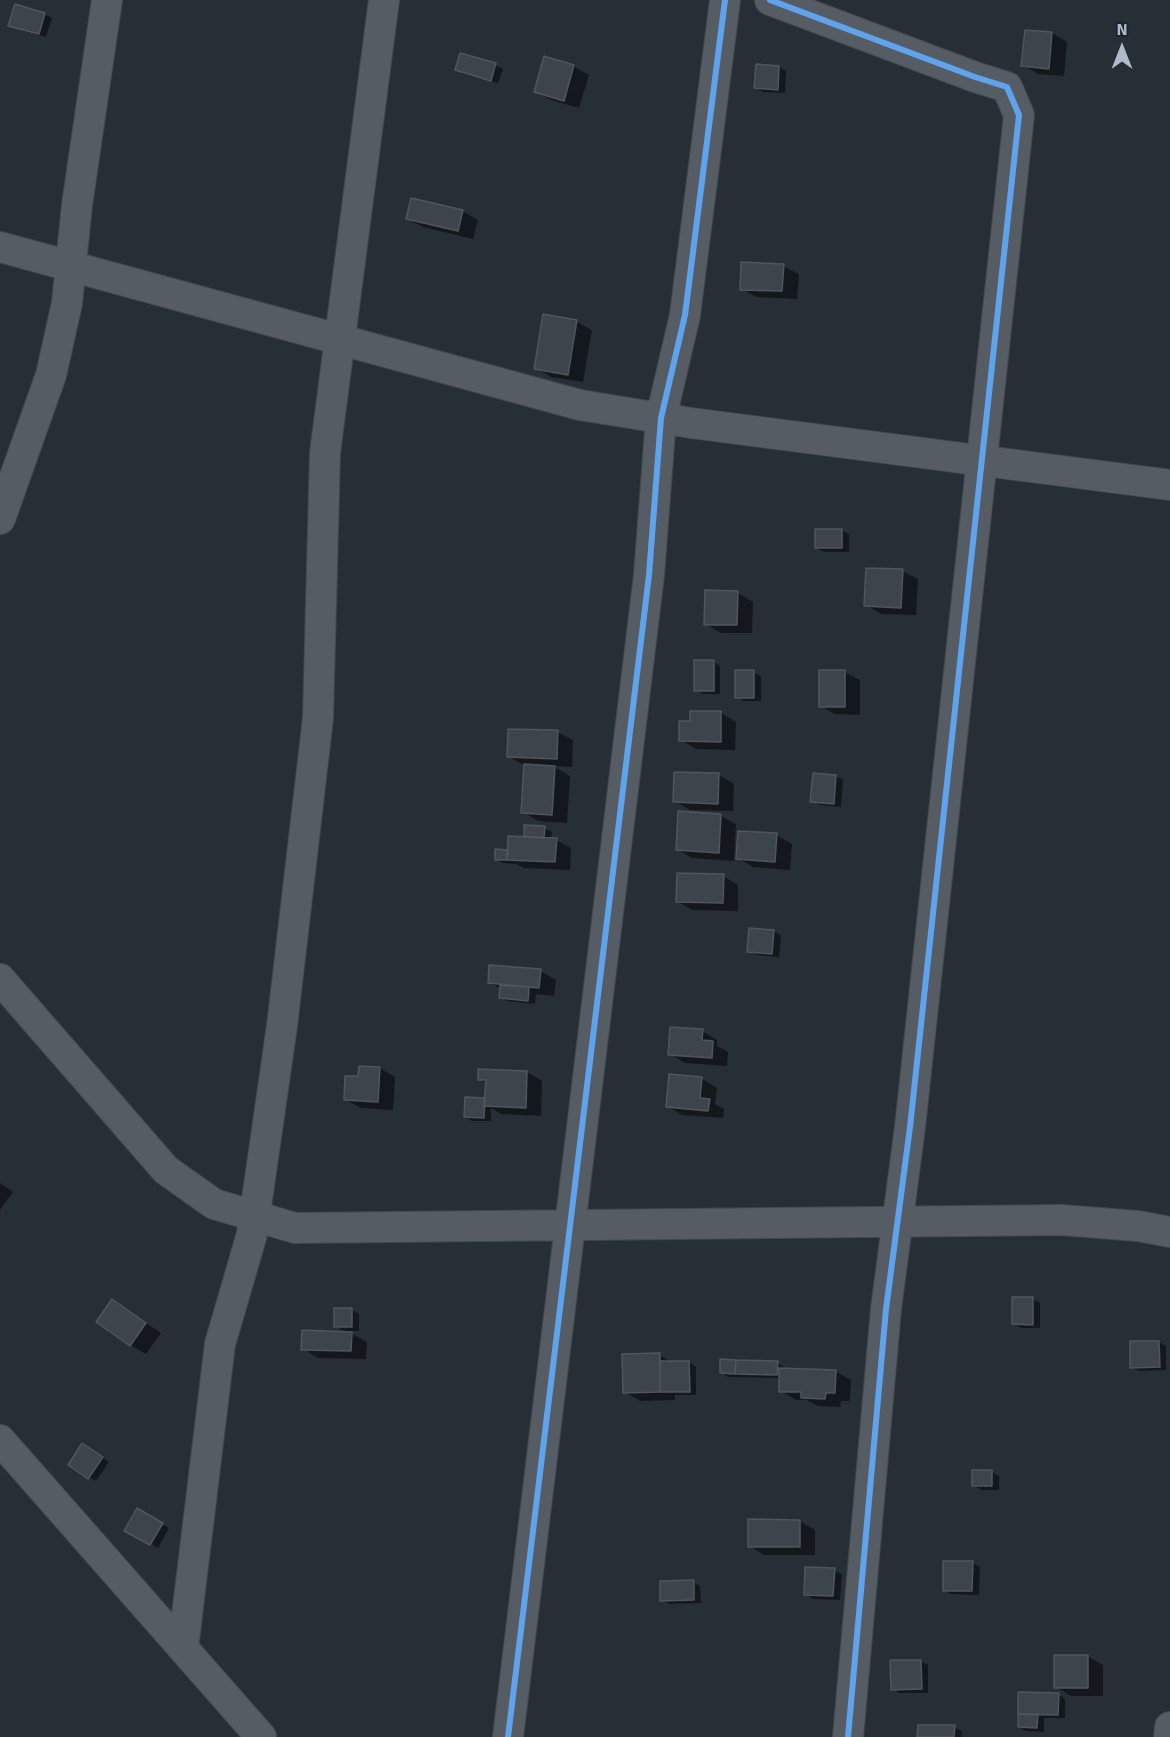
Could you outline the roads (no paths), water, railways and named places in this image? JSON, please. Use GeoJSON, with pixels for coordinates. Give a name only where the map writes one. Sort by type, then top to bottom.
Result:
{"type":"FeatureCollection","features":[{"type":"Feature","properties":{"kind":"street"},"geometry":{"type":"LineString","coordinates":[[0,519],[51,375],[67,303],[77,205],[107,0]]}},
{"type":"Feature","properties":{"kind":"street"},"geometry":{"type":"LineString","coordinates":[[183,1648],[220,1344],[252,1234],[282,1026],[318,718],[325,453],[384,0]]}},
{"type":"Feature","properties":{"kind":"street"},"geometry":{"type":"LineString","coordinates":[[508,1737],[649,575],[661,418],[685,315],[725,0]]}},
{"type":"Feature","properties":{"kind":"street"},"geometry":{"type":"LineString","coordinates":[[770,0],[1007,87],[1019,115],[912,1115],[886,1310],[848,1737]]}},
{"type":"Feature","properties":{"kind":"street"},"geometry":{"type":"LineString","coordinates":[[0,247],[580,405],[661,418],[1170,485]]}},
{"type":"Feature","properties":{"kind":"street"},"geometry":{"type":"LineString","coordinates":[[0,979],[166,1170],[214,1204],[294,1228],[1061,1220],[1138,1226],[1170,1232]]}},
{"type":"Feature","properties":{"kind":"street"},"geometry":{"type":"LineString","coordinates":[[0,1440],[261,1737]]}},
{"type":"Feature","properties":{"kind":"street"},"geometry":{"type":"LineString","coordinates":[[1169,1737],[1170,1727]]}}]}
